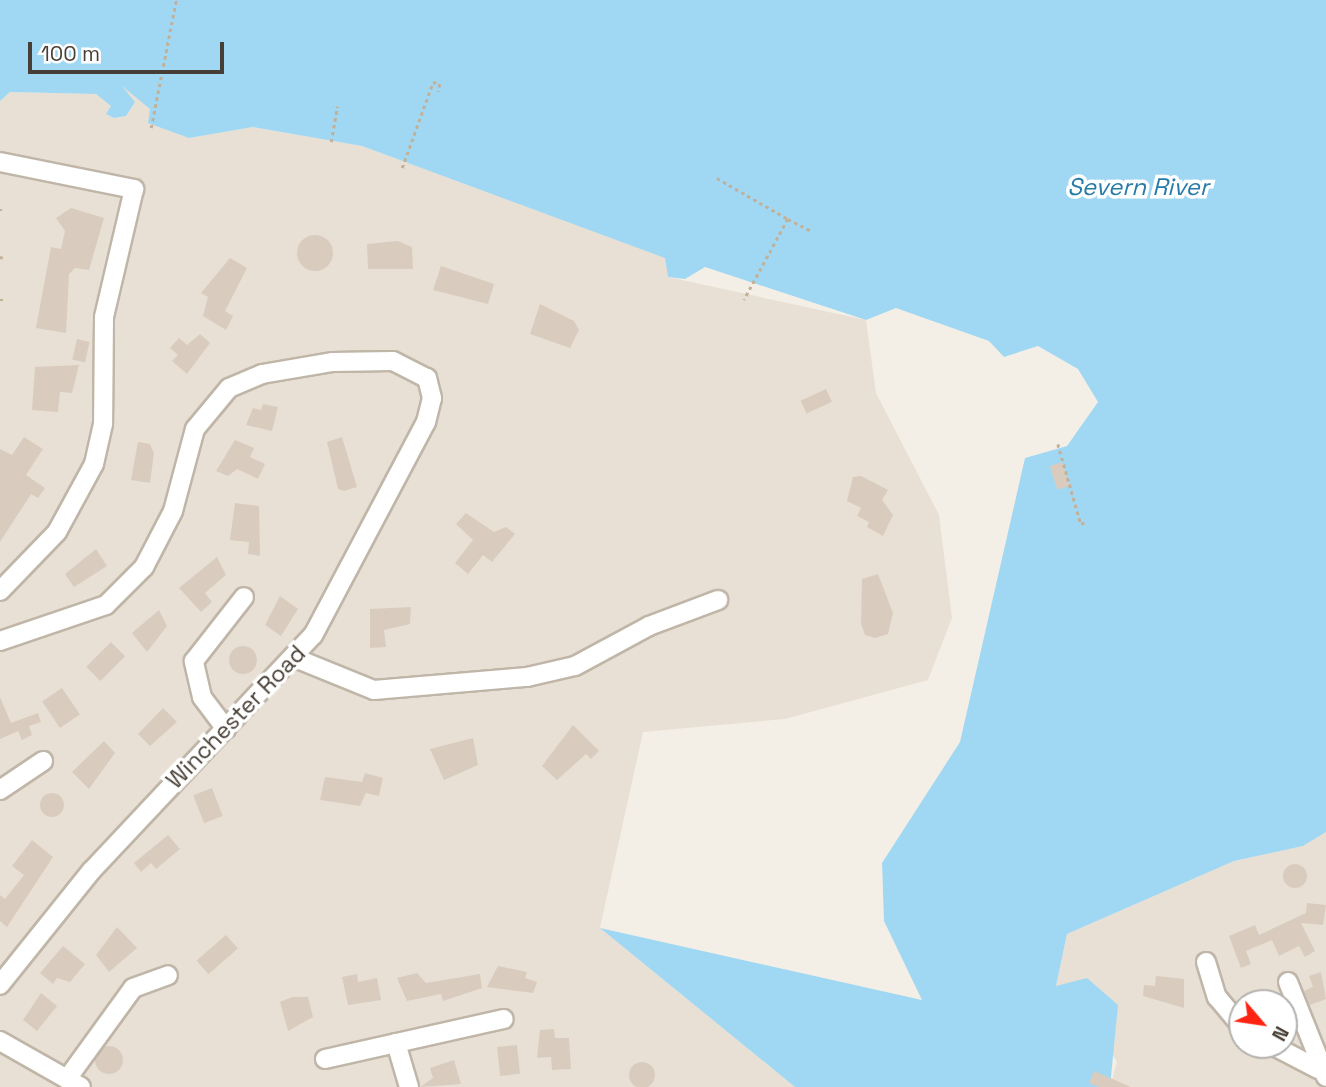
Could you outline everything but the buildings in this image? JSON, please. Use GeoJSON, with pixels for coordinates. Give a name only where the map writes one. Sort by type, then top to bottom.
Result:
{"type":"FeatureCollection","features":[{"type":"Feature","properties":{"kind":"street"},"geometry":{"type":"LineString","coordinates":[[0,162],[134,189],[104,317],[103,424],[94,464],[57,531],[0,590]]}},
{"type":"Feature","properties":{"kind":"street","name":"Winchester Road"},"geometry":{"type":"LineString","coordinates":[[0,641],[106,605],[144,568],[170,519],[195,429],[229,388],[262,373],[333,362],[393,361],[427,377],[432,398],[426,422],[330,608],[295,658],[92,870],[0,985]]}},
{"type":"Feature","properties":{"kind":"street"},"geometry":{"type":"LineString","coordinates":[[226,729],[202,697],[194,661],[244,597]]}},
{"type":"Feature","properties":{"kind":"street"},"geometry":{"type":"LineString","coordinates":[[295,658],[374,690],[481,677],[527,677],[575,666],[649,626],[718,600]]}},
{"type":"Feature","properties":{"kind":"street"},"geometry":{"type":"LineString","coordinates":[[0,790],[43,761]]}},
{"type":"Feature","properties":{"kind":"street"},"geometry":{"type":"LineString","coordinates":[[1206,962],[1217,997],[1228,1010]]}},
{"type":"Feature","properties":{"kind":"street"},"geometry":{"type":"LineString","coordinates":[[0,1041],[74,1083],[133,988],[167,975]]}},
{"type":"Feature","properties":{"kind":"street"},"geometry":{"type":"LineString","coordinates":[[1288,982],[1322,1073]]}},
{"type":"Feature","properties":{"kind":"street"},"geometry":{"type":"LineString","coordinates":[[325,1059],[504,1019]]}},
{"type":"Feature","properties":{"kind":"street"},"geometry":{"type":"LineString","coordinates":[[396,1043],[409,1087]]}},
{"type":"Feature","properties":{"kind":"street"},"geometry":{"type":"LineString","coordinates":[[1297,1059],[1322,1073]]}},
{"type":"Feature","properties":{"kind":"path"},"geometry":{"type":"LineString","coordinates":[[151,128],[176,0]]}},
{"type":"Feature","properties":{"kind":"path"},"geometry":{"type":"LineString","coordinates":[[402,168],[433,82],[440,84],[439,92]]}},
{"type":"Feature","properties":{"kind":"path"},"geometry":{"type":"LineString","coordinates":[[331,142],[337,107]]}},
{"type":"Feature","properties":{"kind":"path"},"geometry":{"type":"LineString","coordinates":[[717,178],[810,230]]}},
{"type":"Feature","properties":{"kind":"path"},"geometry":{"type":"LineString","coordinates":[[744,300],[788,219]]}},
{"type":"Feature","properties":{"kind":"path"},"geometry":{"type":"LineString","coordinates":[[1058,444],[1081,524],[1086,521]]}},
{"type":"Feature","properties":{"kind":"shaded area"},"geometry":{"type":"Polygon","coordinates":[[[122,86],[189,138],[253,127],[362,146],[666,258],[668,277],[866,320],[876,393],[939,515],[952,618],[928,680],[785,719],[643,732],[600,928],[795,1087],[0,1087],[0,101],[10,92],[96,94],[112,106],[107,114],[114,118],[126,116],[122,86]]]}},
{"type":"Feature","properties":{"kind":"shaded area"},"geometry":{"type":"Polygon","coordinates":[[[1326,832],[1326,1087],[1110,1087],[1117,1062],[1072,986],[1056,986],[1067,934],[1234,861],[1303,846],[1326,832]]]}},
{"type":"Feature","properties":{"kind":"water","name":"Severn River"},"geometry":{"type":"Polygon","coordinates":[[[0,0],[1326,0],[1326,832],[1303,846],[1234,861],[1067,934],[1056,986],[1087,978],[1118,1005],[1110,1087],[795,1087],[600,928],[922,1000],[884,921],[882,863],[960,742],[1025,458],[1067,446],[1098,402],[1078,369],[1038,346],[1004,357],[989,341],[896,308],[866,320],[705,267],[685,279],[668,277],[665,258],[362,146],[253,127],[189,138],[148,123],[150,109],[122,86],[135,102],[126,116],[114,118],[106,114],[111,106],[96,94],[10,92],[0,101],[0,0]]]}}]}
